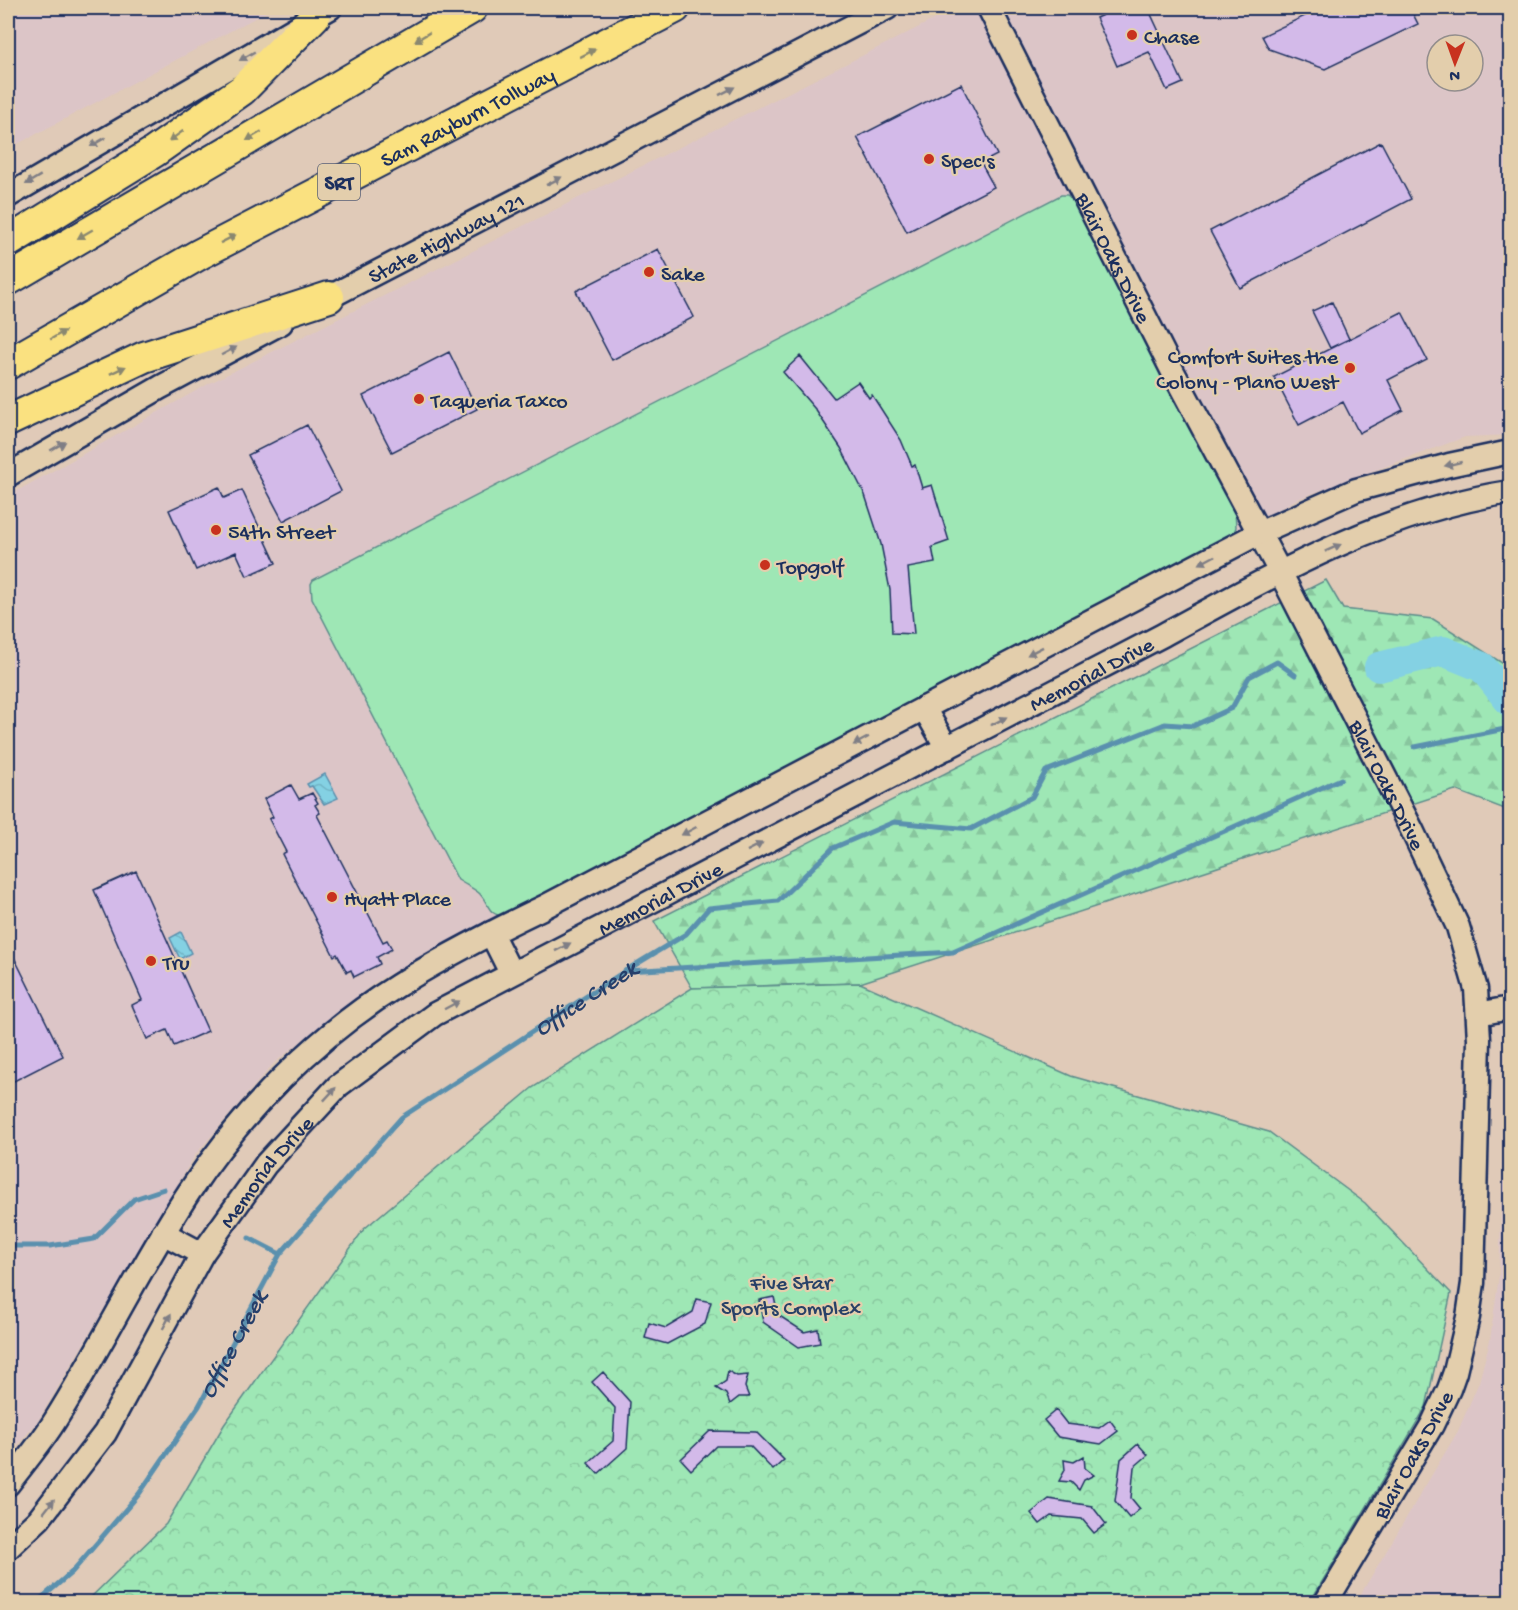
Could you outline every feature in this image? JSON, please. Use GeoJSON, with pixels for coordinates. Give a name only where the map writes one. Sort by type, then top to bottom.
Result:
{"type":"FeatureCollection","features":[{"type":"Feature","properties":{"kind":"highway"},"geometry":{"type":"LineString","coordinates":[[8,280],[472,8]]}},
{"type":"Feature","properties":{"kind":"highway","name":"Sam Rayburn Tollway"},"geometry":{"type":"LineString","coordinates":[[8,364],[200,254],[675,8]]}},
{"type":"Feature","properties":{"kind":"highway"},"geometry":{"type":"LineString","coordinates":[[8,243],[154,152],[242,90],[323,12]]}},
{"type":"Feature","properties":{"kind":"highway"},"geometry":{"type":"LineString","coordinates":[[8,421],[144,357],[329,297]]}},
{"type":"Feature","properties":{"kind":"street","name":"State Highway 121"},"geometry":{"type":"LineString","coordinates":[[8,475],[161,387],[329,297],[887,8]]}},
{"type":"Feature","properties":{"kind":"street","name":"Blair Oaks Drive"},"geometry":{"type":"LineString","coordinates":[[989,8],[1172,370],[1280,572],[1444,895],[1458,927],[1476,989],[1479,1062],[1473,1283],[1468,1317],[1455,1372],[1432,1425],[1326,1602]]}},
{"type":"Feature","properties":{"kind":"street"},"geometry":{"type":"LineString","coordinates":[[8,196],[323,12]]}},
{"type":"Feature","properties":{"kind":"street","name":"Memorial Drive"},"geometry":{"type":"LineString","coordinates":[[8,1484],[55,1421],[112,1326],[163,1233],[190,1191],[244,1118],[309,1054],[396,986],[490,933],[544,907],[1259,533],[1356,490],[1449,465],[1510,452]]}},
{"type":"Feature","properties":{"kind":"street","name":"Memorial Drive"},"geometry":{"type":"LineString","coordinates":[[8,1548],[39,1519],[105,1433],[202,1254],[266,1164],[338,1086],[435,1014],[1280,572],[1412,515],[1510,492]]}},
{"type":"Feature","properties":{"kind":"street"},"geometry":{"type":"LineString","coordinates":[[924,708],[947,748]]}},
{"type":"Feature","properties":{"kind":"street"},"geometry":{"type":"LineString","coordinates":[[490,933],[511,973]]}},
{"type":"Feature","properties":{"kind":"street"},"geometry":{"type":"LineString","coordinates":[[1478,1014],[1510,1008]]}},
{"type":"Feature","properties":{"kind":"street"},"geometry":{"type":"LineString","coordinates":[[163,1233],[202,1254]]}},
{"type":"Feature","properties":{"kind":"shaded area"},"geometry":{"type":"Polygon","coordinates":[[[8,8],[274,8],[8,149],[8,8]]]}},
{"type":"Feature","properties":{"kind":"shaded area"},"geometry":{"type":"Polygon","coordinates":[[[957,8],[1510,8],[1510,435],[1465,437],[1295,500],[1226,540],[378,980],[274,1063],[195,1155],[38,1421],[8,1456],[8,496],[210,383],[957,8]]]}},
{"type":"Feature","properties":{"kind":"shaded area"},"geometry":{"type":"Polygon","coordinates":[[[1510,1032],[1510,1602],[1356,1602],[1458,1431],[1479,1382],[1490,1340],[1499,1276],[1507,1036],[1510,1032]]]}},
{"type":"Feature","properties":{"kind":"green space","name":"Topgolf"},"geometry":{"type":"Polygon","coordinates":[[[1061,195],[1067,195],[1075,201],[1235,511],[1236,527],[1232,539],[505,916],[492,912],[480,894],[458,880],[312,598],[313,580],[1061,195]]]}},
{"type":"Feature","properties":{"kind":"green space"},"geometry":{"type":"Polygon","coordinates":[[[1326,580],[1343,609],[1433,619],[1510,668],[1510,811],[1455,790],[860,983],[692,988],[654,921],[1326,580]]]}},
{"type":"Feature","properties":{"kind":"green space","name":"Five Star Sports Complex"},"geometry":{"type":"Polygon","coordinates":[[[860,983],[1071,1076],[1269,1132],[1365,1203],[1451,1293],[1426,1407],[1310,1602],[86,1602],[166,1524],[224,1425],[364,1229],[532,1088],[692,988],[860,983]]]}},
{"type":"Feature","properties":{"kind":"water"},"geometry":{"type":"Polygon","coordinates":[[[325,774],[338,798],[324,804],[312,786],[309,787],[307,784],[325,774]]]}},
{"type":"Feature","properties":{"kind":"water"},"geometry":{"type":"Polygon","coordinates":[[[181,932],[191,953],[180,959],[170,938],[181,932]]]}},
{"type":"Feature","properties":{"kind":"building","name":"Chase"},"geometry":{"type":"Polygon","coordinates":[[[1118,8],[1148,8],[1183,83],[1167,90],[1149,52],[1117,66],[1096,18],[1118,8]]]}},
{"type":"Feature","properties":{"kind":"building"},"geometry":{"type":"Polygon","coordinates":[[[1322,8],[1410,8],[1418,24],[1325,69],[1269,49],[1262,36],[1322,8]]]}},
{"type":"Feature","properties":{"kind":"building","name":"Spec's"},"geometry":{"type":"Polygon","coordinates":[[[961,84],[997,155],[981,163],[994,187],[907,232],[857,137],[961,84]]]}},
{"type":"Feature","properties":{"kind":"building"},"geometry":{"type":"Polygon","coordinates":[[[1381,142],[1411,199],[1240,288],[1210,231],[1381,142]]]}},
{"type":"Feature","properties":{"kind":"building"},"geometry":{"type":"Polygon","coordinates":[[[658,249],[694,317],[612,360],[576,291],[658,249]]]}},
{"type":"Feature","properties":{"kind":"building"},"geometry":{"type":"Polygon","coordinates":[[[1332,302],[1349,339],[1330,348],[1312,311],[1332,302]]]}},
{"type":"Feature","properties":{"kind":"building","name":"Comfort Suites the Colony - Plano West"},"geometry":{"type":"Polygon","coordinates":[[[1402,312],[1427,360],[1388,380],[1403,410],[1359,433],[1343,402],[1299,425],[1274,377],[1402,312]]]}},
{"type":"Feature","properties":{"kind":"building"},"geometry":{"type":"Polygon","coordinates":[[[449,352],[477,409],[392,452],[363,396],[449,352]]]}},
{"type":"Feature","properties":{"kind":"building","name":"Topgolf"},"geometry":{"type":"Polygon","coordinates":[[[800,356],[834,398],[858,382],[869,398],[872,395],[901,440],[912,466],[915,465],[922,488],[932,485],[949,541],[932,547],[935,563],[908,568],[914,634],[892,633],[890,590],[881,544],[865,495],[841,448],[815,409],[783,372],[800,356]]]}},
{"type":"Feature","properties":{"kind":"building"},"geometry":{"type":"Polygon","coordinates":[[[307,425],[341,491],[283,521],[248,455],[307,425]]]}},
{"type":"Feature","properties":{"kind":"building"},"geometry":{"type":"Polygon","coordinates":[[[219,487],[224,498],[242,490],[276,563],[247,576],[236,552],[196,570],[169,510],[219,487]]]}},
{"type":"Feature","properties":{"kind":"building"},"geometry":{"type":"Polygon","coordinates":[[[1510,577],[1510,627],[1507,627],[1508,619],[1505,618],[1510,577]]]}},
{"type":"Feature","properties":{"kind":"building","name":"Hyatt Place"},"geometry":{"type":"Polygon","coordinates":[[[291,785],[299,799],[312,793],[318,803],[315,805],[320,813],[317,815],[383,942],[387,940],[392,949],[377,957],[380,964],[354,977],[351,970],[347,972],[337,954],[334,956],[282,854],[286,852],[269,819],[273,817],[264,799],[291,785]]]}},
{"type":"Feature","properties":{"kind":"building","name":"Tru"},"geometry":{"type":"Polygon","coordinates":[[[136,871],[208,1031],[174,1046],[167,1030],[147,1039],[132,1005],[142,1000],[94,890],[136,871]]]}},
{"type":"Feature","properties":{"kind":"building"},"geometry":{"type":"Polygon","coordinates":[[[8,945],[63,1056],[8,1084],[8,945]]]}},
{"type":"Feature","properties":{"kind":"building"},"geometry":{"type":"Polygon","coordinates":[[[774,1297],[778,1315],[804,1332],[818,1329],[820,1343],[799,1347],[763,1322],[759,1300],[774,1297]]]}},
{"type":"Feature","properties":{"kind":"building"},"geometry":{"type":"Polygon","coordinates":[[[697,1299],[711,1302],[705,1324],[667,1344],[645,1338],[649,1323],[666,1328],[693,1312],[697,1299]]]}},
{"type":"Feature","properties":{"kind":"building"},"geometry":{"type":"Polygon","coordinates":[[[728,1371],[737,1376],[748,1375],[745,1387],[749,1397],[739,1397],[730,1404],[726,1394],[716,1388],[726,1381],[728,1371]]]}},
{"type":"Feature","properties":{"kind":"building"},"geometry":{"type":"Polygon","coordinates":[[[603,1372],[630,1402],[627,1448],[598,1474],[588,1463],[613,1441],[615,1408],[592,1382],[603,1372]]]}},
{"type":"Feature","properties":{"kind":"building"},"geometry":{"type":"Polygon","coordinates":[[[1056,1410],[1067,1424],[1099,1428],[1110,1420],[1118,1431],[1101,1444],[1058,1437],[1044,1420],[1056,1410]]]}},
{"type":"Feature","properties":{"kind":"building"},"geometry":{"type":"Polygon","coordinates":[[[710,1431],[756,1432],[784,1460],[773,1470],[750,1446],[716,1446],[691,1470],[681,1459],[710,1431]]]}},
{"type":"Feature","properties":{"kind":"building"},"geometry":{"type":"Polygon","coordinates":[[[1138,1444],[1148,1455],[1134,1467],[1131,1498],[1140,1509],[1129,1518],[1115,1501],[1121,1459],[1138,1444]]]}},
{"type":"Feature","properties":{"kind":"building"},"geometry":{"type":"Polygon","coordinates":[[[1084,1456],[1085,1468],[1094,1475],[1084,1480],[1079,1490],[1071,1482],[1059,1481],[1065,1470],[1064,1460],[1074,1462],[1084,1456]]]}},
{"type":"Feature","properties":{"kind":"building"},"geometry":{"type":"Polygon","coordinates":[[[1049,1499],[1092,1506],[1106,1524],[1094,1533],[1082,1519],[1051,1516],[1040,1524],[1031,1513],[1049,1499]]]}},
{"type":"Feature","properties":{"kind":"waterway","name":"Office Creek"},"geometry":{"type":"LineString","coordinates":[[1379,667],[1443,651],[1482,667],[1510,702]]}},
{"type":"Feature","properties":{"kind":"waterway","name":"Office Creek"},"geometry":{"type":"LineString","coordinates":[[37,1602],[72,1572],[139,1494],[199,1406],[280,1254],[402,1117],[625,971],[686,934],[709,908],[778,901],[833,848],[894,822],[971,829],[1032,797],[1046,771],[1165,724],[1193,726],[1232,708],[1249,677],[1277,662],[1295,675]]}},
{"type":"Feature","properties":{"kind":"waterway"},"geometry":{"type":"LineString","coordinates":[[1415,747],[1510,728]]}},
{"type":"Feature","properties":{"kind":"waterway"},"geometry":{"type":"LineString","coordinates":[[627,971],[953,952],[1341,779]]}},
{"type":"Feature","properties":{"kind":"waterway"},"geometry":{"type":"LineString","coordinates":[[8,1246],[50,1246],[94,1239],[134,1199],[164,1189]]}},
{"type":"Feature","properties":{"kind":"waterway"},"geometry":{"type":"LineString","coordinates":[[249,1238],[280,1254]]}},
{"type":"Feature","properties":{"kind":"place","name":"Chase"},"geometry":{"type":"Point","coordinates":[1132,35]}},
{"type":"Feature","properties":{"kind":"place","name":"Spec's"},"geometry":{"type":"Point","coordinates":[929,159]}},
{"type":"Feature","properties":{"kind":"place","name":"Sake"},"geometry":{"type":"Point","coordinates":[649,272]}},
{"type":"Feature","properties":{"kind":"place","name":"Comfort Suites the Colony - Plano West"},"geometry":{"type":"Point","coordinates":[1350,368]}},
{"type":"Feature","properties":{"kind":"place","name":"Taqueria Taxco"},"geometry":{"type":"Point","coordinates":[419,399]}},
{"type":"Feature","properties":{"kind":"place","name":"54th Street"},"geometry":{"type":"Point","coordinates":[216,530]}},
{"type":"Feature","properties":{"kind":"place","name":"Topgolf"},"geometry":{"type":"Point","coordinates":[765,565]}},
{"type":"Feature","properties":{"kind":"place","name":"Hyatt Place"},"geometry":{"type":"Point","coordinates":[332,897]}},
{"type":"Feature","properties":{"kind":"place","name":"Tru"},"geometry":{"type":"Point","coordinates":[151,961]}}]}
